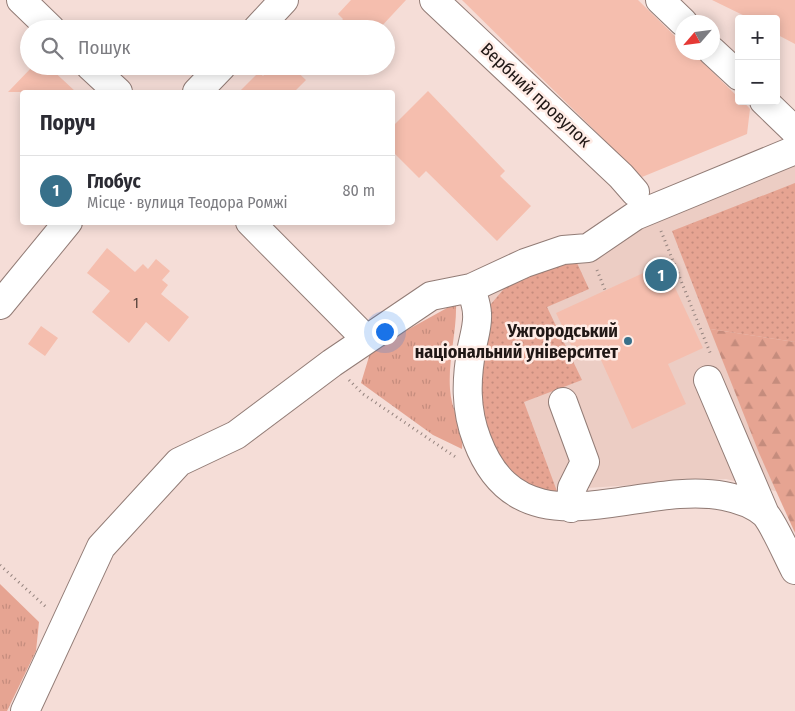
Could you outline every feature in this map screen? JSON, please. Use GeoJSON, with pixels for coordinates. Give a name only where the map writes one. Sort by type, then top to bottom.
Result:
{"type":"FeatureCollection","features":[{"type":"Feature","properties":{"kind":"street"},"geometry":{"type":"LineString","coordinates":[[21,0],[42,20]]}},
{"type":"Feature","properties":{"kind":"street"},"geometry":{"type":"LineString","coordinates":[[265,20],[284,0]]}},
{"type":"Feature","properties":{"kind":"street","name":"Вербний провулок"},"geometry":{"type":"LineString","coordinates":[[434,0],[621,176],[635,192]]}},
{"type":"Feature","properties":{"kind":"street"},"geometry":{"type":"LineString","coordinates":[[660,0],[676,15]]}},
{"type":"Feature","properties":{"kind":"street"},"geometry":{"type":"LineString","coordinates":[[720,58],[735,72]]}},
{"type":"Feature","properties":{"kind":"street"},"geometry":{"type":"LineString","coordinates":[[100,75],[116,90]]}},
{"type":"Feature","properties":{"kind":"street"},"geometry":{"type":"LineString","coordinates":[[199,90],[213,75]]}},
{"type":"Feature","properties":{"kind":"street"},"geometry":{"type":"LineString","coordinates":[[768,105],[795,131]]}},
{"type":"Feature","properties":{"kind":"street"},"geometry":{"type":"LineString","coordinates":[[25,711],[101,547],[179,462],[236,435],[332,362],[431,296],[471,288],[525,263],[563,250],[588,248],[635,216],[795,150]]}},
{"type":"Feature","properties":{"kind":"street"},"geometry":{"type":"LineString","coordinates":[[0,305],[66,225]]}},
{"type":"Feature","properties":{"kind":"street"},"geometry":{"type":"LineString","coordinates":[[253,225],[366,340]]}},
{"type":"Feature","properties":{"kind":"street"},"geometry":{"type":"LineString","coordinates":[[471,288],[478,314],[466,380],[468,404],[476,439],[490,470],[510,491],[540,503],[571,508],[704,492],[744,500],[765,514]]}},
{"type":"Feature","properties":{"kind":"street"},"geometry":{"type":"LineString","coordinates":[[708,380],[765,514],[795,570]]}},
{"type":"Feature","properties":{"kind":"street"},"geometry":{"type":"LineString","coordinates":[[563,402],[585,462],[572,488],[571,508]]}},
{"type":"Feature","properties":{"kind":"path"},"geometry":{"type":"LineString","coordinates":[[660,229],[711,357],[708,380]]}},
{"type":"Feature","properties":{"kind":"path"},"geometry":{"type":"LineString","coordinates":[[595,266],[605,290]]}},
{"type":"Feature","properties":{"kind":"path"},"geometry":{"type":"LineString","coordinates":[[332,362],[363,394],[460,460],[490,470]]}},
{"type":"Feature","properties":{"kind":"path"},"geometry":{"type":"LineString","coordinates":[[0,564],[65,624]]}},
{"type":"Feature","properties":{"kind":"shaded area","name":"Ужгородський національний університет"},"geometry":{"type":"Polygon","coordinates":[[[795,155],[795,510],[787,494],[726,479],[525,492],[466,296],[795,155]]]}},
{"type":"Feature","properties":{"kind":"green space"},"geometry":{"type":"Polygon","coordinates":[[[795,183],[795,342],[710,329],[672,231],[795,183]]]}},
{"type":"Feature","properties":{"kind":"green space"},"geometry":{"type":"Polygon","coordinates":[[[565,256],[577,263],[589,289],[547,307],[582,380],[524,402],[558,494],[549,494],[509,476],[480,420],[482,327],[491,304],[508,284],[565,256]]]}},
{"type":"Feature","properties":{"kind":"green space"},"geometry":{"type":"Polygon","coordinates":[[[456,303],[450,367],[450,389],[461,434],[462,449],[433,435],[361,383],[371,350],[456,303]]]}},
{"type":"Feature","properties":{"kind":"green space"},"geometry":{"type":"Polygon","coordinates":[[[710,329],[795,342],[795,533],[759,453],[710,329]]]}},
{"type":"Feature","properties":{"kind":"green space"},"geometry":{"type":"Polygon","coordinates":[[[0,584],[39,622],[36,651],[7,711],[0,711],[0,584]]]}},
{"type":"Feature","properties":{"kind":"building"},"geometry":{"type":"Polygon","coordinates":[[[351,0],[406,0],[387,20],[342,20],[338,14],[351,0]]]}},
{"type":"Feature","properties":{"kind":"building"},"geometry":{"type":"Polygon","coordinates":[[[462,0],[638,0],[675,36],[675,60],[700,60],[735,94],[735,105],[746,105],[750,109],[747,134],[642,177],[462,0]]]}},
{"type":"Feature","properties":{"kind":"building"},"geometry":{"type":"Polygon","coordinates":[[[712,0],[795,0],[795,44],[780,36],[780,15],[743,15],[712,0]]]}},
{"type":"Feature","properties":{"kind":"building"},"geometry":{"type":"Polygon","coordinates":[[[24,75],[58,75],[74,90],[20,90],[20,92],[8,92],[24,75]]]}},
{"type":"Feature","properties":{"kind":"building"},"geometry":{"type":"Polygon","coordinates":[[[256,75],[301,75],[306,80],[296,90],[241,90],[256,75]]]}},
{"type":"Feature","properties":{"kind":"building"},"geometry":{"type":"Polygon","coordinates":[[[428,91],[505,171],[500,176],[531,206],[497,241],[426,171],[419,178],[395,154],[395,124],[428,91]]]}},
{"type":"Feature","properties":{"kind":"building"},"geometry":{"type":"Polygon","coordinates":[[[107,248],[135,272],[143,264],[148,269],[156,259],[170,271],[162,280],[168,285],[161,294],[189,317],[169,342],[146,322],[129,343],[92,312],[110,291],[87,273],[107,248]]]}},
{"type":"Feature","properties":{"kind":"building"},"geometry":{"type":"Polygon","coordinates":[[[652,269],[659,285],[671,279],[703,348],[668,364],[686,404],[632,429],[597,351],[578,360],[556,313],[652,269]]]}},
{"type":"Feature","properties":{"kind":"building"},"geometry":{"type":"Polygon","coordinates":[[[41,326],[58,338],[45,356],[28,344],[41,326]]]}},
{"type":"Feature","properties":{"kind":"place","name":"Глобус"},"geometry":{"type":"Point","coordinates":[661,275]}},
{"type":"Feature","properties":{"kind":"place","name":"Ужгородський національний університет"},"geometry":{"type":"Point","coordinates":[628,341]}}]}
